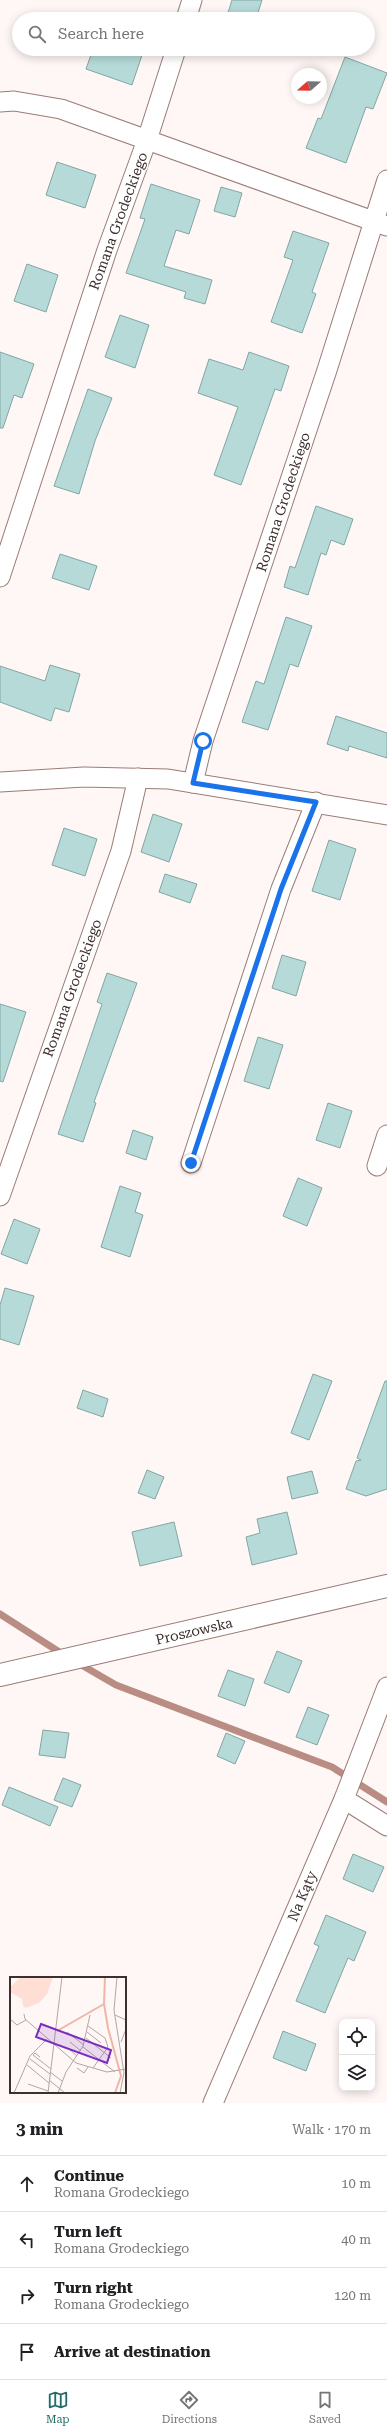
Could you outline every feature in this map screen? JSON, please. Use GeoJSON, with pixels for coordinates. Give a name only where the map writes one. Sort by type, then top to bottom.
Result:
{"type":"FeatureCollection","features":[{"type":"Feature","properties":{"kind":"main road","name":"Proszowska"},"geometry":{"type":"LineString","coordinates":[[0,1675],[387,1586]]}},
{"type":"Feature","properties":{"kind":"street"},"geometry":{"type":"LineString","coordinates":[[188,12],[192,0]]}},
{"type":"Feature","properties":{"kind":"street","name":"Romana Grodeckiego"},"geometry":{"type":"LineString","coordinates":[[0,577],[107,250],[147,140],[174,56]]}},
{"type":"Feature","properties":{"kind":"street","name":"Romana Grodeckiego"},"geometry":{"type":"LineString","coordinates":[[0,102],[14,101],[61,109],[380,223]]}},
{"type":"Feature","properties":{"kind":"street","name":"Romana Grodeckiego"},"geometry":{"type":"LineString","coordinates":[[193,783],[203,741],[327,370],[380,223],[387,180]]}},
{"type":"Feature","properties":{"kind":"street"},"geometry":{"type":"LineString","coordinates":[[0,782],[84,777],[168,779],[316,802],[387,815]]}},
{"type":"Feature","properties":{"kind":"street","name":"Romana Grodeckiego"},"geometry":{"type":"LineString","coordinates":[[0,1196],[121,851],[138,778]]}},
{"type":"Feature","properties":{"kind":"street"},"geometry":{"type":"LineString","coordinates":[[191,1163],[281,889],[316,802]]}},
{"type":"Feature","properties":{"kind":"street"},"geometry":{"type":"LineString","coordinates":[[376,1166],[387,1135]]}},
{"type":"Feature","properties":{"kind":"street","name":"Na Kąty"},"geometry":{"type":"LineString","coordinates":[[213,2103],[346,1794],[387,1687]]}},
{"type":"Feature","properties":{"kind":"street"},"geometry":{"type":"LineString","coordinates":[[346,1794],[387,1826]]}},
{"type":"Feature","properties":{"kind":"building"},"geometry":{"type":"Polygon","coordinates":[[[232,0],[262,0],[258,12],[228,12],[232,0]]]}},
{"type":"Feature","properties":{"kind":"building"},"geometry":{"type":"Polygon","coordinates":[[[91,56],[142,56],[132,85],[86,69],[91,56]]]}},
{"type":"Feature","properties":{"kind":"building"},"geometry":{"type":"Polygon","coordinates":[[[345,57],[387,73],[373,109],[366,107],[346,163],[306,148],[318,118],[321,119],[345,57]]]}},
{"type":"Feature","properties":{"kind":"building"},"geometry":{"type":"Polygon","coordinates":[[[57,162],[96,175],[85,208],[46,195],[57,162]]]}},
{"type":"Feature","properties":{"kind":"building"},"geometry":{"type":"Polygon","coordinates":[[[151,184],[200,200],[189,234],[176,230],[164,266],[212,280],[205,304],[184,298],[186,292],[126,273],[145,219],[140,218],[151,184]]]}},
{"type":"Feature","properties":{"kind":"building"},"geometry":{"type":"Polygon","coordinates":[[[221,187],[242,193],[235,217],[214,211],[221,187]]]}},
{"type":"Feature","properties":{"kind":"building"},"geometry":{"type":"Polygon","coordinates":[[[293,231],[329,243],[312,292],[316,294],[302,333],[271,322],[293,260],[284,257],[293,231]]]}},
{"type":"Feature","properties":{"kind":"building"},"geometry":{"type":"Polygon","coordinates":[[[27,264],[58,275],[46,312],[14,301],[27,264]]]}},
{"type":"Feature","properties":{"kind":"building"},"geometry":{"type":"Polygon","coordinates":[[[120,315],[149,325],[135,368],[105,357],[120,315]]]}},
{"type":"Feature","properties":{"kind":"building"},"geometry":{"type":"Polygon","coordinates":[[[0,352],[34,364],[22,398],[14,395],[3,428],[0,428],[0,352]]]}},
{"type":"Feature","properties":{"kind":"building"},"geometry":{"type":"Polygon","coordinates":[[[249,352],[289,366],[281,391],[275,389],[241,485],[214,475],[238,407],[198,393],[209,359],[243,370],[249,352]]]}},
{"type":"Feature","properties":{"kind":"building"},"geometry":{"type":"Polygon","coordinates":[[[88,389],[112,398],[95,441],[79,494],[54,486],[88,389]]]}},
{"type":"Feature","properties":{"kind":"building"},"geometry":{"type":"Polygon","coordinates":[[[316,506],[353,519],[344,545],[331,540],[326,555],[321,553],[308,595],[284,587],[290,566],[295,568],[316,506]]]}},
{"type":"Feature","properties":{"kind":"building"},"geometry":{"type":"Polygon","coordinates":[[[60,554],[97,566],[89,590],[52,578],[60,554]]]}},
{"type":"Feature","properties":{"kind":"building"},"geometry":{"type":"Polygon","coordinates":[[[286,617],[312,626],[298,667],[290,664],[268,730],[242,722],[256,681],[264,684],[286,617]]]}},
{"type":"Feature","properties":{"kind":"building"},"geometry":{"type":"Polygon","coordinates":[[[50,665],[80,674],[69,712],[55,708],[51,721],[0,702],[0,666],[45,681],[50,665]]]}},
{"type":"Feature","properties":{"kind":"building"},"geometry":{"type":"Polygon","coordinates":[[[336,716],[387,733],[387,758],[349,746],[348,751],[327,744],[336,716]]]}},
{"type":"Feature","properties":{"kind":"building"},"geometry":{"type":"Polygon","coordinates":[[[153,814],[182,824],[169,862],[141,852],[153,814]]]}},
{"type":"Feature","properties":{"kind":"building"},"geometry":{"type":"Polygon","coordinates":[[[64,828],[97,839],[85,876],[52,865],[64,828]]]}},
{"type":"Feature","properties":{"kind":"building"},"geometry":{"type":"Polygon","coordinates":[[[329,840],[356,849],[340,900],[312,891],[329,840]]]}},
{"type":"Feature","properties":{"kind":"building"},"geometry":{"type":"Polygon","coordinates":[[[165,874],[197,884],[190,903],[159,892],[165,874]]]}},
{"type":"Feature","properties":{"kind":"building"},"geometry":{"type":"Polygon","coordinates":[[[282,955],[306,962],[296,996],[272,988],[282,955]]]}},
{"type":"Feature","properties":{"kind":"building"},"geometry":{"type":"Polygon","coordinates":[[[107,973],[137,983],[94,1102],[96,1103],[83,1142],[58,1134],[102,1004],[97,1002],[107,973]]]}},
{"type":"Feature","properties":{"kind":"building"},"geometry":{"type":"Polygon","coordinates":[[[0,1004],[26,1012],[3,1082],[0,1081],[0,1004]]]}},
{"type":"Feature","properties":{"kind":"building"},"geometry":{"type":"Polygon","coordinates":[[[258,1037],[283,1045],[269,1089],[244,1081],[258,1037]]]}},
{"type":"Feature","properties":{"kind":"building"},"geometry":{"type":"Polygon","coordinates":[[[328,1103],[352,1111],[340,1148],[316,1140],[328,1103]]]}},
{"type":"Feature","properties":{"kind":"building"},"geometry":{"type":"Polygon","coordinates":[[[133,1130],[153,1137],[146,1160],[126,1153],[133,1130]]]}},
{"type":"Feature","properties":{"kind":"building"},"geometry":{"type":"Polygon","coordinates":[[[298,1178],[322,1188],[307,1226],[283,1216],[298,1178]]]}},
{"type":"Feature","properties":{"kind":"building"},"geometry":{"type":"Polygon","coordinates":[[[120,1186],[141,1193],[135,1212],[143,1215],[130,1257],[101,1247],[120,1186]]]}},
{"type":"Feature","properties":{"kind":"building"},"geometry":{"type":"Polygon","coordinates":[[[14,1219],[40,1229],[27,1264],[1,1254],[14,1219]]]}},
{"type":"Feature","properties":{"kind":"building"},"geometry":{"type":"Polygon","coordinates":[[[5,1288],[34,1296],[19,1345],[0,1339],[0,1305],[5,1288]]]}},
{"type":"Feature","properties":{"kind":"building"},"geometry":{"type":"Polygon","coordinates":[[[313,1374],[332,1381],[309,1440],[291,1433],[313,1374]]]}},
{"type":"Feature","properties":{"kind":"building"},"geometry":{"type":"Polygon","coordinates":[[[385,1381],[387,1381],[387,1489],[366,1496],[346,1489],[356,1461],[361,1460],[357,1458],[385,1381]]]}},
{"type":"Feature","properties":{"kind":"building"},"geometry":{"type":"Polygon","coordinates":[[[83,1390],[108,1399],[103,1417],[77,1408],[83,1390]]]}},
{"type":"Feature","properties":{"kind":"building"},"geometry":{"type":"Polygon","coordinates":[[[147,1470],[164,1477],[155,1499],[138,1493],[147,1470]]]}},
{"type":"Feature","properties":{"kind":"building"},"geometry":{"type":"Polygon","coordinates":[[[312,1471],[318,1493],[292,1499],[287,1477],[312,1471]]]}},
{"type":"Feature","properties":{"kind":"building"},"geometry":{"type":"Polygon","coordinates":[[[287,1512],[297,1554],[252,1565],[246,1537],[260,1533],[257,1519],[287,1512]]]}},
{"type":"Feature","properties":{"kind":"building"},"geometry":{"type":"Polygon","coordinates":[[[174,1522],[182,1556],[140,1566],[132,1532],[174,1522]]]}},
{"type":"Feature","properties":{"kind":"building"},"geometry":{"type":"Polygon","coordinates":[[[277,1651],[302,1661],[289,1693],[264,1683],[277,1651]]]}},
{"type":"Feature","properties":{"kind":"building"},"geometry":{"type":"Polygon","coordinates":[[[228,1670],[254,1679],[245,1706],[218,1696],[228,1670]]]}},
{"type":"Feature","properties":{"kind":"building"},"geometry":{"type":"Polygon","coordinates":[[[308,1707],[329,1715],[317,1745],[296,1737],[308,1707]]]}},
{"type":"Feature","properties":{"kind":"building"},"geometry":{"type":"Polygon","coordinates":[[[43,1730],[69,1733],[65,1758],[39,1755],[43,1730]]]}},
{"type":"Feature","properties":{"kind":"building"},"geometry":{"type":"Polygon","coordinates":[[[226,1733],[245,1741],[235,1764],[217,1756],[226,1733]]]}},
{"type":"Feature","properties":{"kind":"building"},"geometry":{"type":"Polygon","coordinates":[[[63,1778],[81,1785],[72,1807],[54,1800],[63,1778]]]}},
{"type":"Feature","properties":{"kind":"building"},"geometry":{"type":"Polygon","coordinates":[[[9,1787],[58,1807],[50,1826],[2,1805],[9,1787]]]}},
{"type":"Feature","properties":{"kind":"building"},"geometry":{"type":"Polygon","coordinates":[[[353,1854],[384,1867],[373,1892],[343,1879],[353,1854]]]}},
{"type":"Feature","properties":{"kind":"building"},"geometry":{"type":"Polygon","coordinates":[[[326,1915],[366,1932],[354,1961],[348,1958],[325,2013],[296,2001],[319,1946],[314,1944],[326,1915]]]}},
{"type":"Feature","properties":{"kind":"building"},"geometry":{"type":"Polygon","coordinates":[[[283,2031],[316,2044],[306,2071],[273,2058],[283,2031]]]}},
{"type":"Feature","properties":{"kind":"waterway"},"geometry":{"type":"LineString","coordinates":[[0,1614],[64,1655]]}},
{"type":"Feature","properties":{"kind":"waterway"},"geometry":{"type":"LineString","coordinates":[[78,1663],[116,1685],[332,1767],[387,1802]]}},
{"type":"Feature","properties":{"kind":"route"},"geometry":{"type":"LineString","coordinates":[[191,1163],[281,889],[316,802],[193,783],[203,741]]}}]}
